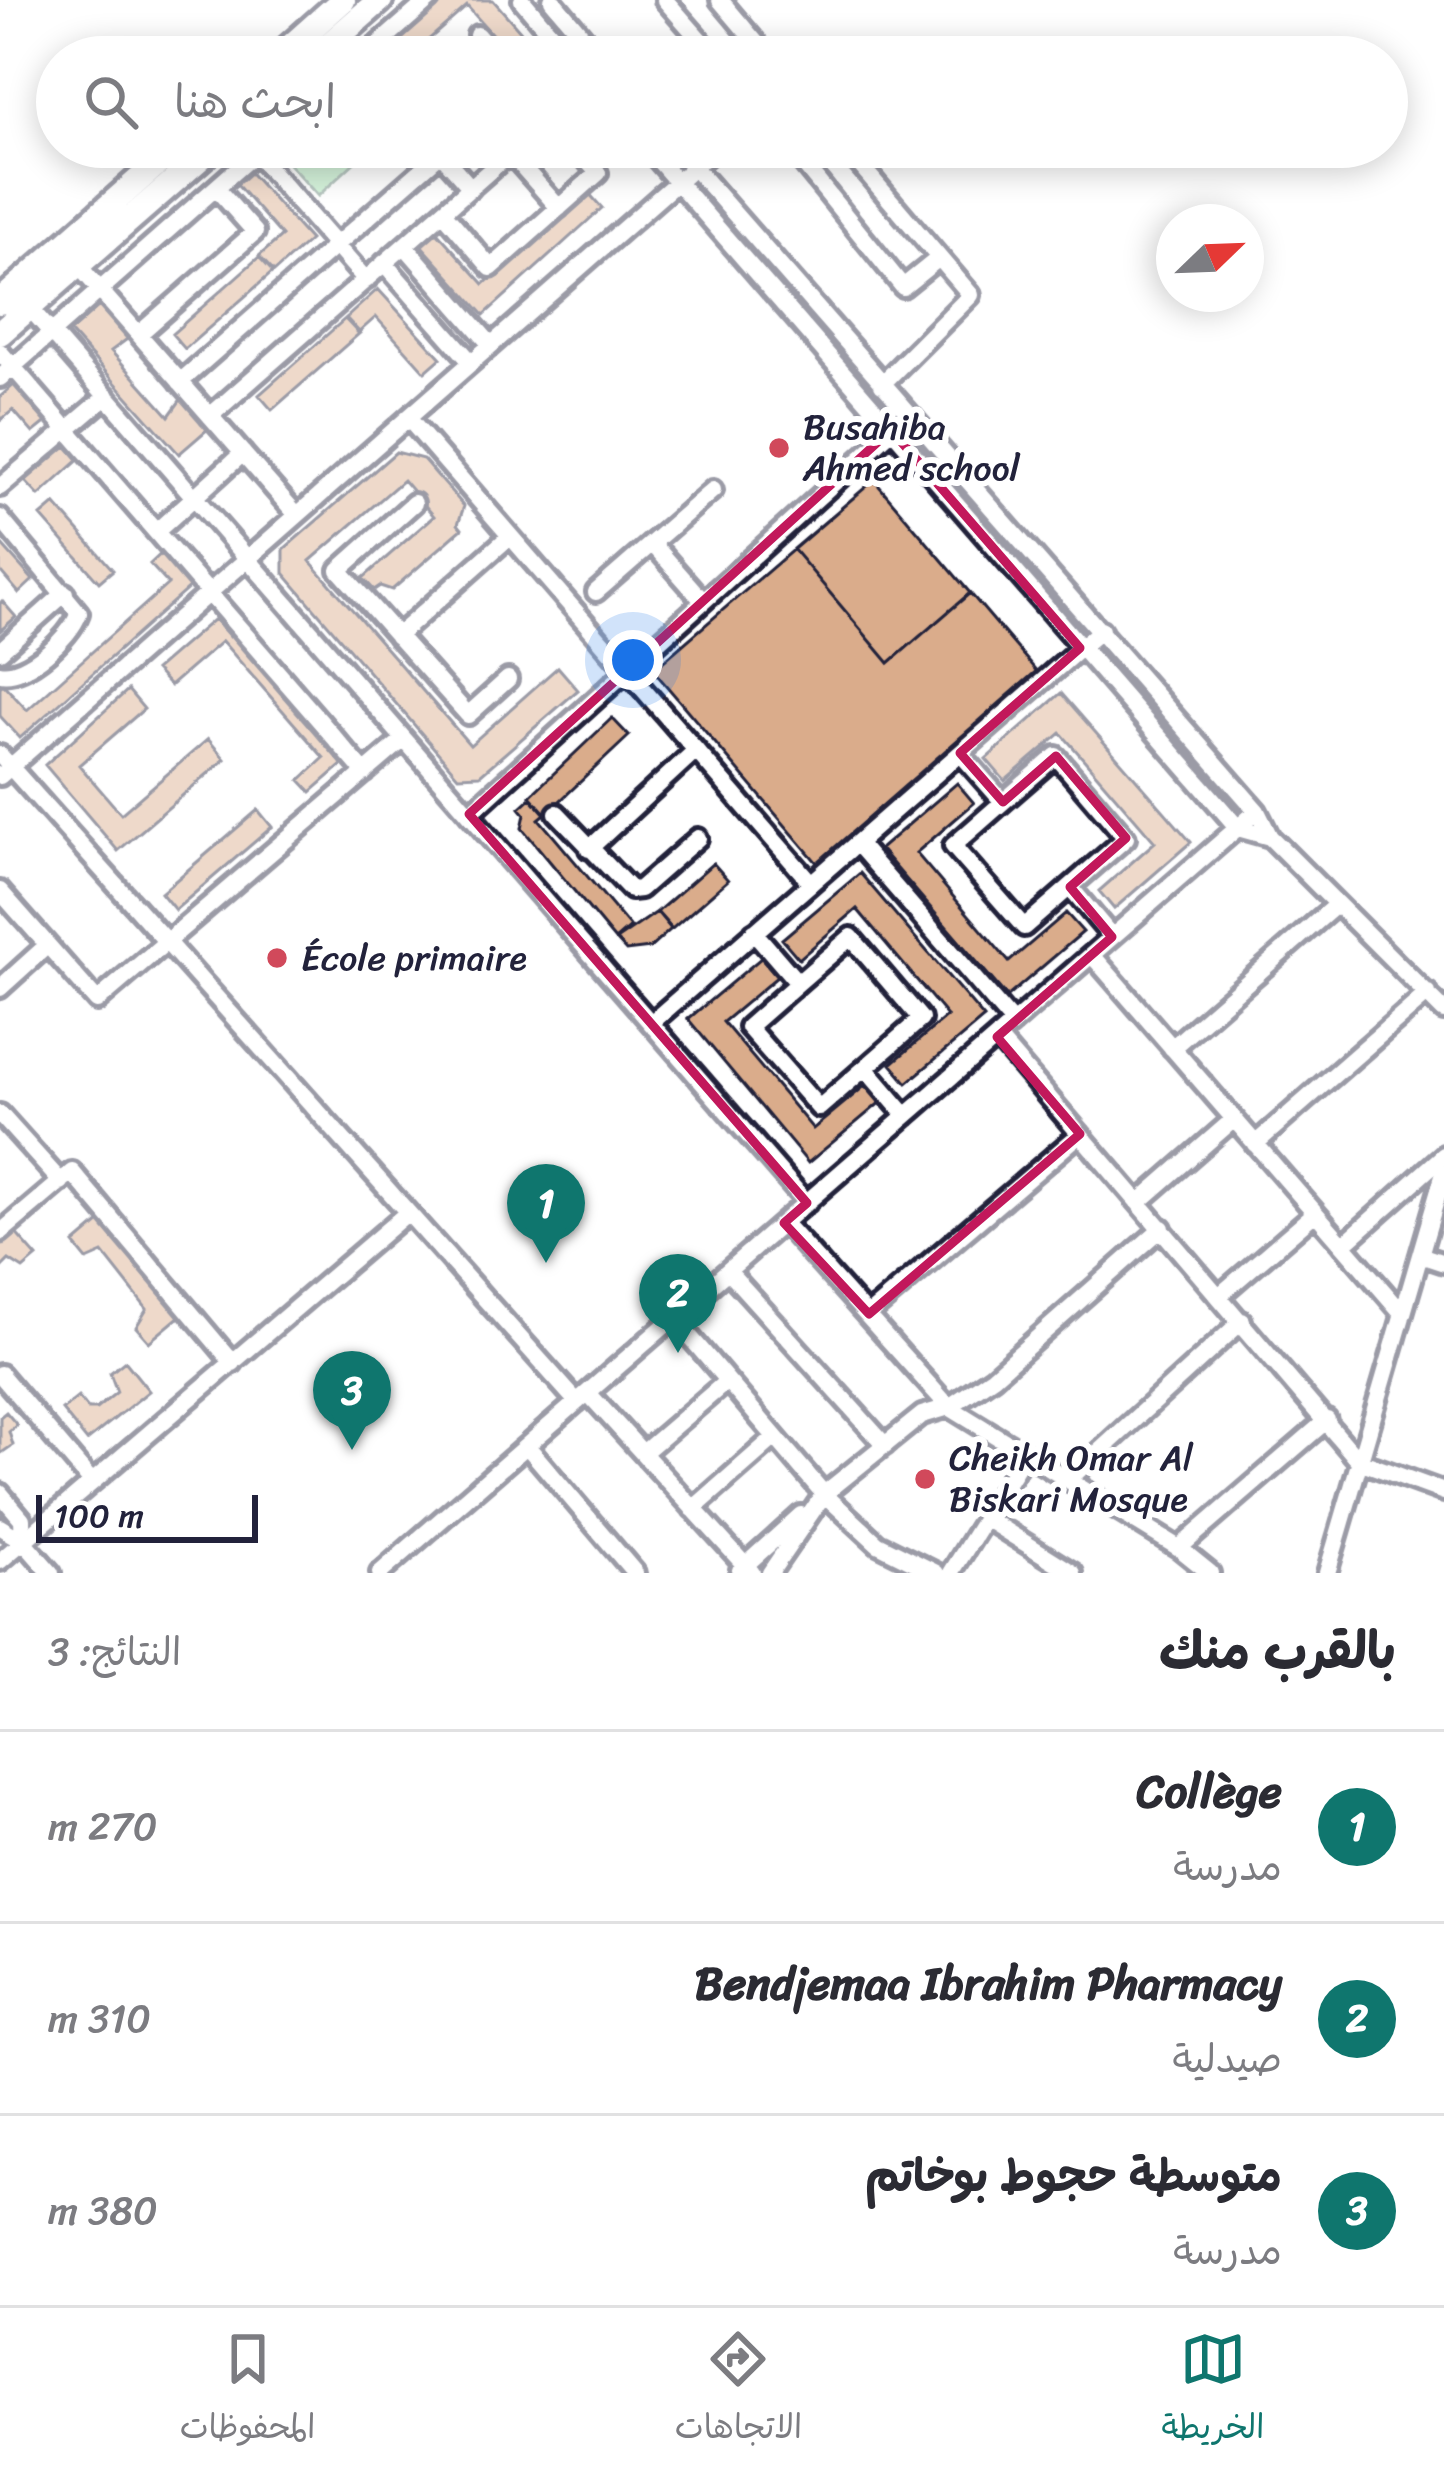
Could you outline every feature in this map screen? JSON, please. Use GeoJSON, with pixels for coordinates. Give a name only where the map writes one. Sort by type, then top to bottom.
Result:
{"type":"FeatureCollection","features":[{"type":"Feature","properties":{"kind":"main road"},"geometry":{"type":"LineString","coordinates":[[302,36],[344,0]]}},
{"type":"Feature","properties":{"kind":"main road"},"geometry":{"type":"LineString","coordinates":[[339,36],[380,0]]}},
{"type":"Feature","properties":{"kind":"main road"},"geometry":{"type":"LineString","coordinates":[[0,302],[152,168]]}},
{"type":"Feature","properties":{"kind":"main road"},"geometry":{"type":"LineString","coordinates":[[0,333],[188,168]]}},
{"type":"Feature","properties":{"kind":"street"},"geometry":{"type":"LineString","coordinates":[[385,36],[429,0]]}},
{"type":"Feature","properties":{"kind":"street"},"geometry":{"type":"LineString","coordinates":[[522,0],[553,36]]}},
{"type":"Feature","properties":{"kind":"street"},"geometry":{"type":"LineString","coordinates":[[552,0],[582,36]]}},
{"type":"Feature","properties":{"kind":"street"},"geometry":{"type":"LineString","coordinates":[[665,0],[697,36]]}},
{"type":"Feature","properties":{"kind":"street"},"geometry":{"type":"LineString","coordinates":[[720,0],[750,36]]}},
{"type":"Feature","properties":{"kind":"street"},"geometry":{"type":"LineString","coordinates":[[6,373],[237,168]]}},
{"type":"Feature","properties":{"kind":"street"},"geometry":{"type":"LineString","coordinates":[[272,168],[366,280]]}},
{"type":"Feature","properties":{"kind":"street"},"geometry":{"type":"LineString","coordinates":[[181,382],[420,168]]}},
{"type":"Feature","properties":{"kind":"street"},"geometry":{"type":"LineString","coordinates":[[456,168],[471,188]]}},
{"type":"Feature","properties":{"kind":"street"},"geometry":{"type":"LineString","coordinates":[[210,416],[490,168]]}},
{"type":"Feature","properties":{"kind":"street"},"geometry":{"type":"LineString","coordinates":[[524,168],[559,208]]}},
{"type":"Feature","properties":{"kind":"street"},"geometry":{"type":"LineString","coordinates":[[443,212],[491,268],[598,173],[594,168]]}},
{"type":"Feature","properties":{"kind":"street"},"geometry":{"type":"LineString","coordinates":[[665,168],[1238,828],[1270,837]]}},
{"type":"Feature","properties":{"kind":"street"},"geometry":{"type":"LineString","coordinates":[[807,168],[903,287],[939,257]]}},
{"type":"Feature","properties":{"kind":"street"},"geometry":{"type":"LineString","coordinates":[[863,168],[971,295],[882,384]]}},
{"type":"Feature","properties":{"kind":"street"},"geometry":{"type":"LineString","coordinates":[[1162,1228],[993,1377],[949,1407],[922,1415],[824,1494],[744,1570],[643,1454],[582,1397],[407,1213],[3,766],[248,560],[694,169],[1101,630],[1257,812],[1270,837],[1444,1011]]}},
{"type":"Feature","properties":{"kind":"street"},"geometry":{"type":"LineString","coordinates":[[139,334],[255,232],[216,188]]}},
{"type":"Feature","properties":{"kind":"street"},"geometry":{"type":"LineString","coordinates":[[404,245],[491,345]]}},
{"type":"Feature","properties":{"kind":"street"},"geometry":{"type":"LineString","coordinates":[[385,263],[471,362]]}},
{"type":"Feature","properties":{"kind":"street"},"geometry":{"type":"LineString","coordinates":[[78,265],[297,515]]}},
{"type":"Feature","properties":{"kind":"street"},"geometry":{"type":"LineString","coordinates":[[29,307],[807,1203]]}},
{"type":"Feature","properties":{"kind":"street"},"geometry":{"type":"LineString","coordinates":[[0,352],[6,373],[67,429],[212,590],[365,773]]}},
{"type":"Feature","properties":{"kind":"street"},"geometry":{"type":"LineString","coordinates":[[0,487],[107,396]]}},
{"type":"Feature","properties":{"kind":"street"},"geometry":{"type":"LineString","coordinates":[[469,814],[909,415]]}},
{"type":"Feature","properties":{"kind":"street"},"geometry":{"type":"LineString","coordinates":[[407,418],[811,883]]}},
{"type":"Feature","properties":{"kind":"street"},"geometry":{"type":"LineString","coordinates":[[158,530],[242,453]]}},
{"type":"Feature","properties":{"kind":"street"},"geometry":{"type":"LineString","coordinates":[[596,592],[713,490]]}},
{"type":"Feature","properties":{"kind":"street"},"geometry":{"type":"LineString","coordinates":[[414,503],[339,570],[468,716],[508,679]]}},
{"type":"Feature","properties":{"kind":"street"},"geometry":{"type":"LineString","coordinates":[[0,518],[79,614],[70,630],[26,669],[15,675],[0,673]]}},
{"type":"Feature","properties":{"kind":"street"},"geometry":{"type":"LineString","coordinates":[[398,636],[509,536]]}},
{"type":"Feature","properties":{"kind":"street"},"geometry":{"type":"LineString","coordinates":[[652,543],[704,601]]}},
{"type":"Feature","properties":{"kind":"street"},"geometry":{"type":"LineString","coordinates":[[0,651],[65,593]]}},
{"type":"Feature","properties":{"kind":"street"},"geometry":{"type":"LineString","coordinates":[[650,1023],[1101,630]]}},
{"type":"Feature","properties":{"kind":"street"},"geometry":{"type":"LineString","coordinates":[[0,891],[97,1001],[404,740]]}},
{"type":"Feature","properties":{"kind":"street"},"geometry":{"type":"LineString","coordinates":[[589,849],[696,750]]}},
{"type":"Feature","properties":{"kind":"street"},"geometry":{"type":"LineString","coordinates":[[960,753],[1003,802]]}},
{"type":"Feature","properties":{"kind":"street"},"geometry":{"type":"LineString","coordinates":[[1056,756],[1126,838],[1024,927],[953,846],[1003,802],[1056,756]]}},
{"type":"Feature","properties":{"kind":"street"},"geometry":{"type":"LineString","coordinates":[[380,1573],[1257,812]]}},
{"type":"Feature","properties":{"kind":"street"},"geometry":{"type":"LineString","coordinates":[[557,813],[625,888],[640,890],[698,838]]}},
{"type":"Feature","properties":{"kind":"street"},"geometry":{"type":"LineString","coordinates":[[856,842],[1013,1023]]}},
{"type":"Feature","properties":{"kind":"street"},"geometry":{"type":"LineString","coordinates":[[1070,887],[1112,937]]}},
{"type":"Feature","properties":{"kind":"street"},"geometry":{"type":"LineString","coordinates":[[1172,1048],[1337,904]]}},
{"type":"Feature","properties":{"kind":"street"},"geometry":{"type":"LineString","coordinates":[[754,932],[798,983]]}},
{"type":"Feature","properties":{"kind":"street"},"geometry":{"type":"LineString","coordinates":[[851,938],[921,1019],[819,1108],[748,1027],[798,983],[851,938]]}},
{"type":"Feature","properties":{"kind":"street"},"geometry":{"type":"LineString","coordinates":[[0,988],[42,950]]}},
{"type":"Feature","properties":{"kind":"street"},"geometry":{"type":"LineString","coordinates":[[1092,955],[1402,1314]]}},
{"type":"Feature","properties":{"kind":"street"},"geometry":{"type":"LineString","coordinates":[[1255,1144],[1428,993]]}},
{"type":"Feature","properties":{"kind":"street"},"geometry":{"type":"LineString","coordinates":[[997,1037],[1359,1461],[1444,1492]]}},
{"type":"Feature","properties":{"kind":"street"},"geometry":{"type":"LineString","coordinates":[[865,1068],[906,1116]]}},
{"type":"Feature","properties":{"kind":"street"},"geometry":{"type":"LineString","coordinates":[[0,1114],[61,1182]]}},
{"type":"Feature","properties":{"kind":"street"},"geometry":{"type":"LineString","coordinates":[[1139,1202],[1234,1119]]}},
{"type":"Feature","properties":{"kind":"street"},"geometry":{"type":"LineString","coordinates":[[869,1314],[1080,1134]]}},
{"type":"Feature","properties":{"kind":"street"},"geometry":{"type":"LineString","coordinates":[[1342,1245],[1444,1155]]}},
{"type":"Feature","properties":{"kind":"street"},"geometry":{"type":"LineString","coordinates":[[2,1227],[72,1172],[232,1363]]}},
{"type":"Feature","properties":{"kind":"street"},"geometry":{"type":"LineString","coordinates":[[1327,1573],[1444,1173]]}},
{"type":"Feature","properties":{"kind":"street"},"geometry":{"type":"LineString","coordinates":[[0,1561],[407,1213]]}},
{"type":"Feature","properties":{"kind":"street"},"geometry":{"type":"LineString","coordinates":[[1220,1295],[1315,1213]]}},
{"type":"Feature","properties":{"kind":"street"},"geometry":{"type":"LineString","coordinates":[[784,1222],[949,1407],[1179,1548],[1210,1573]]}},
{"type":"Feature","properties":{"kind":"street"},"geometry":{"type":"LineString","coordinates":[[1420,1255],[1444,1264]]}},
{"type":"Feature","properties":{"kind":"street"},"geometry":{"type":"LineString","coordinates":[[728,1271],[885,1444]]}},
{"type":"Feature","properties":{"kind":"street"},"geometry":{"type":"LineString","coordinates":[[674,1318],[824,1494],[878,1544],[936,1573]]}},
{"type":"Feature","properties":{"kind":"street"},"geometry":{"type":"LineString","coordinates":[[1068,1480],[1242,1321]]}},
{"type":"Feature","properties":{"kind":"street"},"geometry":{"type":"LineString","coordinates":[[0,1374],[92,1482]]}},
{"type":"Feature","properties":{"kind":"street"},"geometry":{"type":"LineString","coordinates":[[643,1454],[727,1381]]}},
{"type":"Feature","properties":{"kind":"street"},"geometry":{"type":"LineString","coordinates":[[1179,1548],[1327,1420]]}},
{"type":"Feature","properties":{"kind":"street"},"geometry":{"type":"LineString","coordinates":[[693,1509],[775,1437]]}},
{"type":"Feature","properties":{"kind":"street"},"geometry":{"type":"LineString","coordinates":[[527,1446],[635,1573]]}},
{"type":"Feature","properties":{"kind":"street"},"geometry":{"type":"LineString","coordinates":[[952,1573],[1025,1454]]}},
{"type":"Feature","properties":{"kind":"street"},"geometry":{"type":"LineString","coordinates":[[0,1493],[22,1519],[23,1541]]}},
{"type":"Feature","properties":{"kind":"street"},"geometry":{"type":"LineString","coordinates":[[770,1573],[824,1494]]}},
{"type":"Feature","properties":{"kind":"street"},"geometry":{"type":"LineString","coordinates":[[985,1518],[1073,1573]]}},
{"type":"Feature","properties":{"kind":"street"},"geometry":{"type":"LineString","coordinates":[[0,1527],[23,1541],[51,1573]]}},
{"type":"Feature","properties":{"kind":"highlighted area"},"geometry":{"type":"Polygon","coordinates":[[[891,430],[1080,648],[960,753],[1003,802],[1056,756],[1126,838],[1070,887],[1112,937],[997,1037],[1080,1134],[869,1314],[784,1223],[807,1203],[469,814],[891,430]]]}},
{"type":"Feature","properties":{"kind":"green space"},"geometry":{"type":"Polygon","coordinates":[[[293,168],[348,168],[318,196],[293,168]]]}},
{"type":"Feature","properties":{"kind":"building"},"geometry":{"type":"Polygon","coordinates":[[[439,0],[493,0],[525,36],[493,36],[467,6],[433,36],[398,36],[439,0]]]}},
{"type":"Feature","properties":{"kind":"building"},"geometry":{"type":"Polygon","coordinates":[[[246,168],[310,240],[274,272],[259,256],[282,236],[231,178],[246,168]]]}},
{"type":"Feature","properties":{"kind":"building"},"geometry":{"type":"Polygon","coordinates":[[[586,190],[602,208],[484,315],[421,245],[436,231],[484,284],[586,190]]]}},
{"type":"Feature","properties":{"kind":"building"},"geometry":{"type":"Polygon","coordinates":[[[259,257],[273,272],[185,349],[172,334],[259,257]]]}},
{"type":"Feature","properties":{"kind":"building"},"geometry":{"type":"Polygon","coordinates":[[[378,289],[441,358],[425,372],[376,317],[358,333],[345,319],[378,289]]]}},
{"type":"Feature","properties":{"kind":"building"},"geometry":{"type":"Polygon","coordinates":[[[101,304],[130,337],[111,351],[169,416],[182,398],[209,428],[179,454],[70,332],[101,304]]]}},
{"type":"Feature","properties":{"kind":"building"},"geometry":{"type":"Polygon","coordinates":[[[346,318],[360,333],[272,410],[259,395],[346,318]]]}},
{"type":"Feature","properties":{"kind":"building"},"geometry":{"type":"Polygon","coordinates":[[[16,383],[49,420],[33,433],[13,410],[0,421],[0,397],[16,383]]]}},
{"type":"Feature","properties":{"kind":"building"},"geometry":{"type":"Polygon","coordinates":[[[70,441],[83,456],[39,496],[25,481],[70,441]]]}},
{"type":"Feature","properties":{"kind":"building"},"geometry":{"type":"Polygon","coordinates":[[[396,452],[423,459],[464,506],[458,524],[462,529],[392,590],[380,586],[374,590],[363,578],[434,516],[403,480],[310,561],[470,745],[558,667],[578,690],[480,775],[458,776],[284,573],[284,549],[396,452]]]}},
{"type":"Feature","properties":{"kind":"building"},"geometry":{"type":"Polygon","coordinates":[[[874,480],[1039,674],[818,864],[653,670],[874,480]]]}},
{"type":"Feature","properties":{"kind":"building"},"geometry":{"type":"Polygon","coordinates":[[[874,480],[970,593],[889,663],[793,549],[874,480]]]}},
{"type":"Feature","properties":{"kind":"building"},"geometry":{"type":"Polygon","coordinates":[[[55,504],[113,570],[99,582],[41,516],[55,504]]]}},
{"type":"Feature","properties":{"kind":"building"},"geometry":{"type":"Polygon","coordinates":[[[0,543],[33,580],[19,593],[0,571],[0,543]]]}},
{"type":"Feature","properties":{"kind":"building"},"geometry":{"type":"Polygon","coordinates":[[[164,551],[193,584],[20,738],[0,716],[0,687],[3,684],[27,710],[168,584],[150,564],[164,551]]]}},
{"type":"Feature","properties":{"kind":"building"},"geometry":{"type":"Polygon","coordinates":[[[0,603],[16,617],[0,631],[0,603]]]}},
{"type":"Feature","properties":{"kind":"building"},"geometry":{"type":"Polygon","coordinates":[[[214,619],[230,637],[236,632],[334,745],[330,749],[343,764],[311,792],[300,780],[324,758],[222,641],[170,686],[155,670],[214,619]]]}},
{"type":"Feature","properties":{"kind":"building"},"geometry":{"type":"Polygon","coordinates":[[[128,690],[144,709],[79,765],[121,814],[208,739],[225,759],[118,851],[45,765],[128,690]]]}},
{"type":"Feature","properties":{"kind":"building"},"geometry":{"type":"Polygon","coordinates":[[[1061,693],[1191,842],[1114,909],[1099,891],[1155,842],[1061,733],[1005,781],[986,759],[1061,693]]]}},
{"type":"Feature","properties":{"kind":"building"},"geometry":{"type":"Polygon","coordinates":[[[612,718],[629,736],[546,814],[530,796],[612,718]]]}},
{"type":"Feature","properties":{"kind":"building"},"geometry":{"type":"Polygon","coordinates":[[[957,783],[974,803],[916,853],[1009,962],[1066,913],[1083,932],[1007,997],[880,849],[957,783]]]}},
{"type":"Feature","properties":{"kind":"building"},"geometry":{"type":"Polygon","coordinates":[[[531,798],[545,814],[539,819],[630,927],[615,940],[522,828],[525,814],[520,808],[531,798]]]}},
{"type":"Feature","properties":{"kind":"building"},"geometry":{"type":"Polygon","coordinates":[[[258,810],[272,827],[175,910],[161,893],[258,810]]]}},
{"type":"Feature","properties":{"kind":"building"},"geometry":{"type":"Polygon","coordinates":[[[713,863],[728,880],[672,929],[657,912],[713,863]]]}},
{"type":"Feature","properties":{"kind":"building"},"geometry":{"type":"Polygon","coordinates":[[[860,873],[984,1018],[907,1083],[891,1064],[947,1016],[857,909],[799,959],[782,939],[860,873]]]}},
{"type":"Feature","properties":{"kind":"building"},"geometry":{"type":"Polygon","coordinates":[[[657,912],[671,929],[650,948],[626,951],[616,940],[657,912]]]}},
{"type":"Feature","properties":{"kind":"building"},"geometry":{"type":"Polygon","coordinates":[[[762,957],[778,976],[723,1022],[813,1129],[867,1084],[882,1101],[808,1163],[688,1019],[762,957]]]}},
{"type":"Feature","properties":{"kind":"building"},"geometry":{"type":"Polygon","coordinates":[[[101,1221],[180,1316],[149,1342],[136,1327],[147,1309],[103,1253],[87,1260],[74,1244],[101,1221]]]}},
{"type":"Feature","properties":{"kind":"building"},"geometry":{"type":"Polygon","coordinates":[[[13,1230],[37,1257],[23,1269],[9,1260],[0,1269],[0,1242],[13,1230]]]}},
{"type":"Feature","properties":{"kind":"building"},"geometry":{"type":"Polygon","coordinates":[[[125,1361],[149,1391],[87,1441],[62,1410],[78,1397],[88,1409],[96,1409],[117,1392],[110,1373],[125,1361]]]}},
{"type":"Feature","properties":{"kind":"building"},"geometry":{"type":"Polygon","coordinates":[[[6,1412],[17,1425],[9,1432],[13,1445],[0,1454],[0,1417],[6,1412]]]}},
{"type":"Feature","properties":{"kind":"place","name":"Busahiba Ahmed school"},"geometry":{"type":"Point","coordinates":[779,448]}},
{"type":"Feature","properties":{"kind":"place","name":"École primaire"},"geometry":{"type":"Point","coordinates":[277,958]}},
{"type":"Feature","properties":{"kind":"place","name":"Collège"},"geometry":{"type":"Point","coordinates":[546,1263]}},
{"type":"Feature","properties":{"kind":"place","name":"Bendjemaa Ibrahim Pharmacy"},"geometry":{"type":"Point","coordinates":[678,1353]}},
{"type":"Feature","properties":{"kind":"place","name":"متوسطة حجوط بوخاتم"},"geometry":{"type":"Point","coordinates":[352,1450]}},
{"type":"Feature","properties":{"kind":"place","name":"Cheikh Omar Al Biskari Mosque"},"geometry":{"type":"Point","coordinates":[925,1479]}}]}
